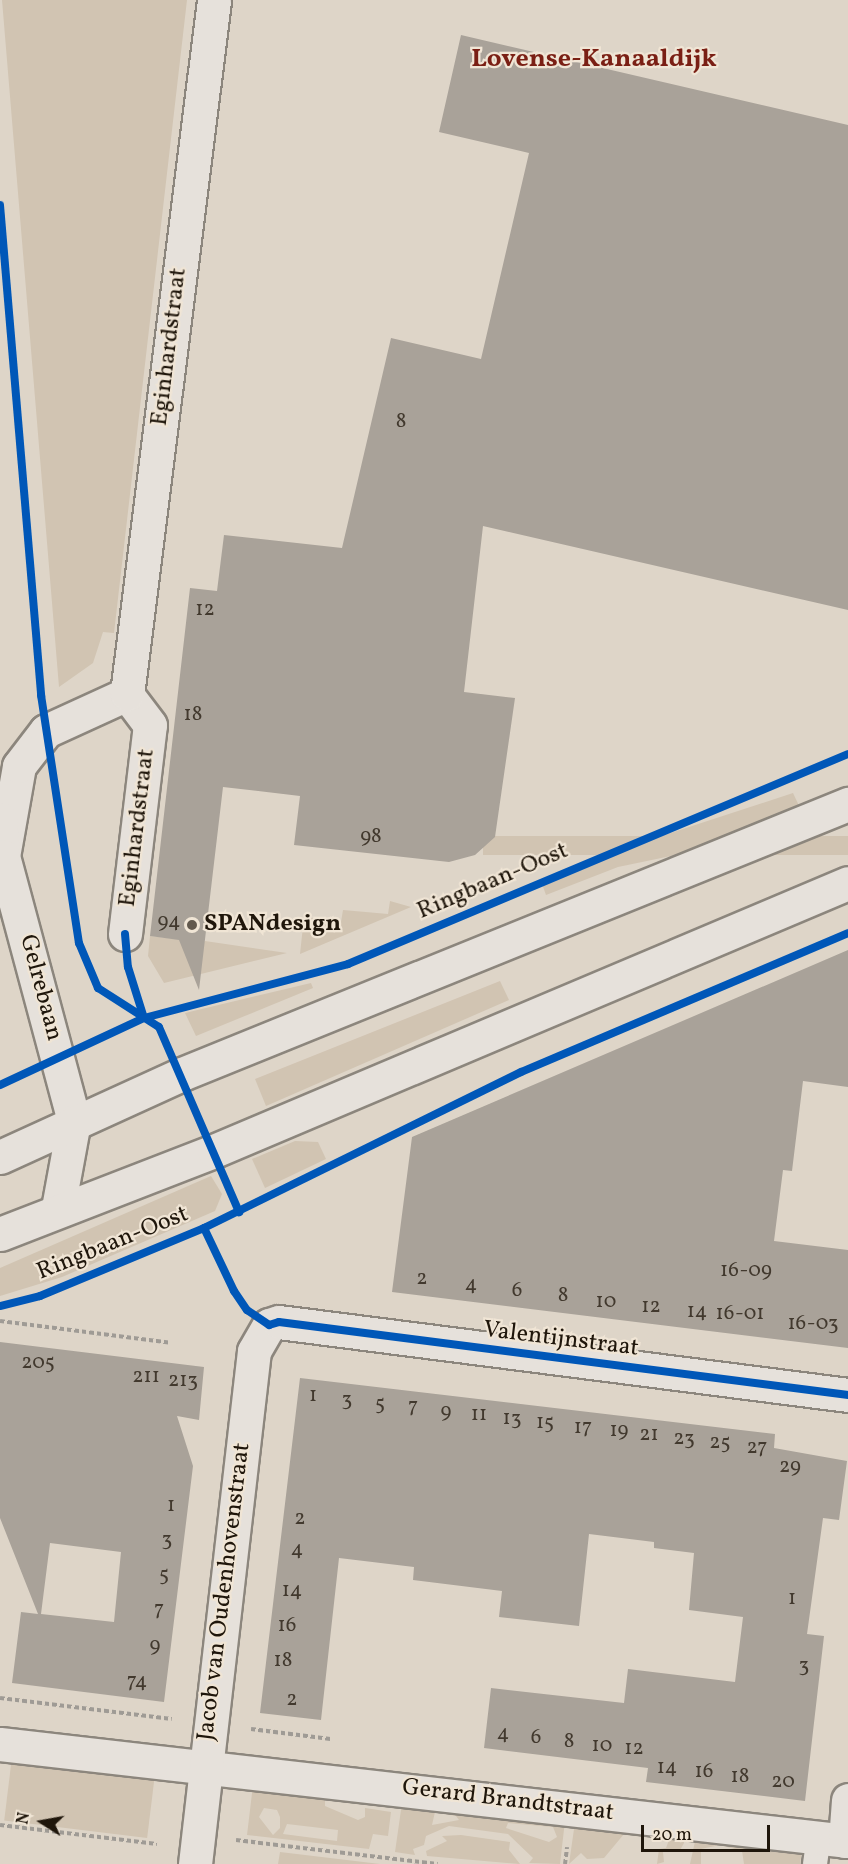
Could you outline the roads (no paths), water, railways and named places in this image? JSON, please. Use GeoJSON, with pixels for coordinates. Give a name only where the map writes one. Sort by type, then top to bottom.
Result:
{"type":"FeatureCollection","features":[{"type":"Feature","properties":{"kind":"street","name":"Eginhardstraat"},"geometry":{"type":"LineString","coordinates":[[125,934],[150,725],[128,694],[214,0]]}},
{"type":"Feature","properties":{"kind":"street"},"geometry":{"type":"LineString","coordinates":[[3,856],[19,766],[46,731],[128,694]]}},
{"type":"Feature","properties":{"kind":"street"},"geometry":{"type":"LineString","coordinates":[[0,1157],[74,1121],[848,804]]}},
{"type":"Feature","properties":{"kind":"street","name":"Gelrebaan"},"geometry":{"type":"LineString","coordinates":[[0,819],[3,856],[74,1121]]}},
{"type":"Feature","properties":{"kind":"street","name":"Ringbaan-Oost"},"geometry":{"type":"LineString","coordinates":[[6,1226],[214,1150],[848,883]]}},
{"type":"Feature","properties":{"kind":"street"},"geometry":{"type":"LineString","coordinates":[[58,1208],[74,1121]]}},
{"type":"Feature","properties":{"kind":"street","name":"Valentijnstraat"},"geometry":{"type":"LineString","coordinates":[[269,1325],[279,1322],[848,1395]]}},
{"type":"Feature","properties":{"kind":"street","name":"Jacob van Oudenhovenstraat"},"geometry":{"type":"LineString","coordinates":[[196,1850],[203,1767],[254,1351],[269,1325]]}},
{"type":"Feature","properties":{"kind":"street","name":"Gerard Brandtstraat"},"geometry":{"type":"LineString","coordinates":[[0,1744],[203,1767],[832,1846]]}},
{"type":"Feature","properties":{"kind":"street"},"geometry":{"type":"LineString","coordinates":[[832,1846],[848,1800]]}},
{"type":"Feature","properties":{"kind":"place","name":"SPANdesign"},"geometry":{"type":"Point","coordinates":[192,925]}},
{"type":"Feature","properties":{"kind":"district","name":"Lovense-Kanaaldijk"},"geometry":{"type":"Point","coordinates":[594,60]}}]}
